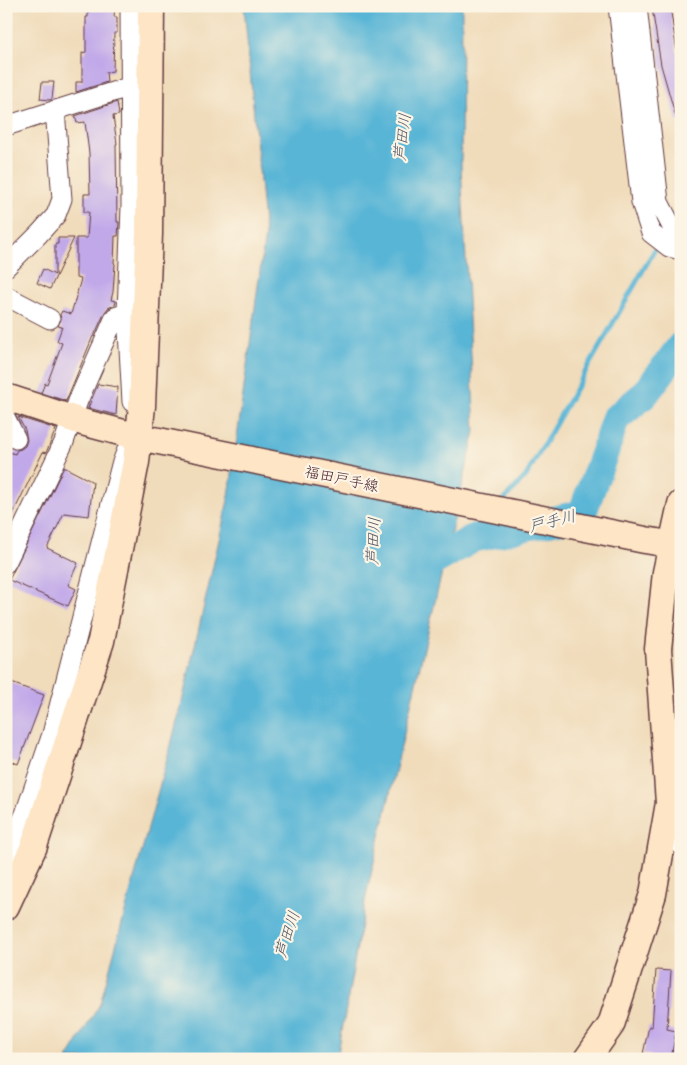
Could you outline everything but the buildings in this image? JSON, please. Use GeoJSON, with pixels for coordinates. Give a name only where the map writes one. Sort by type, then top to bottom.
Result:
{"type":"FeatureCollection","features":[{"type":"Feature","properties":{"kind":"street"},"geometry":{"type":"LineString","coordinates":[[130,6],[131,206],[127,313],[130,390],[133,411],[143,437]]}},
{"type":"Feature","properties":{"kind":"street"},"geometry":{"type":"LineString","coordinates":[[6,906],[34,846],[101,640],[136,462],[143,437],[142,406],[149,234],[151,6]]}},
{"type":"Feature","properties":{"kind":"street"},"geometry":{"type":"LineString","coordinates":[[618,6],[641,202],[651,233],[669,247],[681,250]]}},
{"type":"Feature","properties":{"kind":"street"},"geometry":{"type":"LineString","coordinates":[[637,6],[659,202],[673,230],[681,232]]}},
{"type":"Feature","properties":{"kind":"street"},"geometry":{"type":"LineString","coordinates":[[6,126],[130,88]]}},
{"type":"Feature","properties":{"kind":"street"},"geometry":{"type":"LineString","coordinates":[[6,266],[56,215],[62,199],[55,110]]}},
{"type":"Feature","properties":{"kind":"street"},"geometry":{"type":"LineString","coordinates":[[6,296],[50,319]]}},
{"type":"Feature","properties":{"kind":"street"},"geometry":{"type":"LineString","coordinates":[[6,563],[64,442],[78,401],[115,317],[127,313]]}},
{"type":"Feature","properties":{"kind":"street","name":"福田戸手線"},"geometry":{"type":"LineString","coordinates":[[6,397],[72,419],[143,437],[676,545]]}},
{"type":"Feature","properties":{"kind":"street"},"geometry":{"type":"LineString","coordinates":[[6,419],[16,439]]}},
{"type":"Feature","properties":{"kind":"street"},"geometry":{"type":"LineString","coordinates":[[6,856],[25,814],[52,734],[121,465],[128,447],[143,437]]}},
{"type":"Feature","properties":{"kind":"street"},"geometry":{"type":"LineString","coordinates":[[586,1059],[611,1025],[653,894],[669,803],[658,649],[666,572],[676,545],[681,504]]}},
{"type":"Feature","properties":{"kind":"street"},"geometry":{"type":"LineString","coordinates":[[669,803],[679,833],[681,846]]}},
{"type":"Feature","properties":{"kind":"water","name":"芦田川"},"geometry":{"type":"Polygon","coordinates":[[[244,6],[462,6],[461,166],[475,431],[366,896],[337,1059],[67,1059],[100,1004],[180,711],[229,496],[265,235],[244,6]]]}},
{"type":"Feature","properties":{"kind":"waterway"},"geometry":{"type":"LineString","coordinates":[[672,219],[681,204]]}},
{"type":"Feature","properties":{"kind":"waterway"},"geometry":{"type":"LineString","coordinates":[[501,503],[526,476],[658,244]]}},
{"type":"Feature","properties":{"kind":"waterway","name":"戸手川"},"geometry":{"type":"LineString","coordinates":[[412,574],[474,538],[582,514],[615,419],[644,395],[681,346]]}},
{"type":"Feature","properties":{"kind":"waterway"},"geometry":{"type":"LineString","coordinates":[[442,552],[473,532],[488,516]]}}]}
